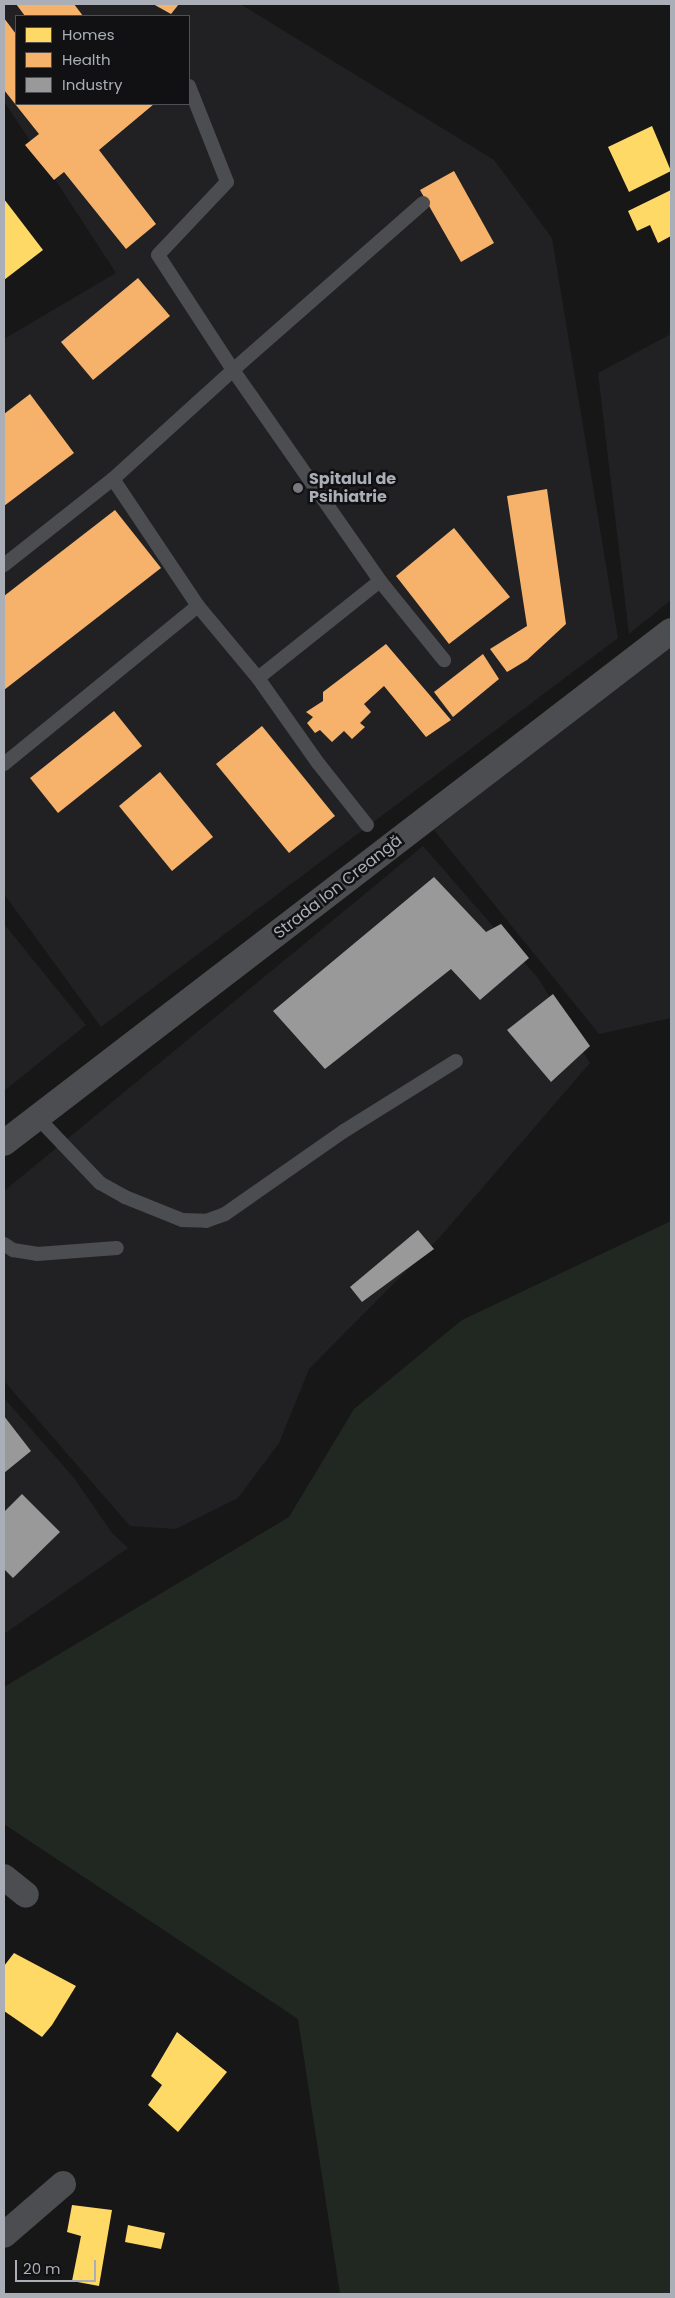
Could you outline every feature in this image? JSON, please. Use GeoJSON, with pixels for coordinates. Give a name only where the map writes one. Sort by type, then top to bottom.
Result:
{"type":"FeatureCollection","features":[{"type":"Feature","properties":{"kind":"street","name":"Strada Ion Creangă"},"geometry":{"type":"LineString","coordinates":[[4,1143],[671,631]]}},
{"type":"Feature","properties":{"kind":"street"},"geometry":{"type":"LineString","coordinates":[[4,1877],[26,1894]]}},
{"type":"Feature","properties":{"kind":"street"},"geometry":{"type":"LineString","coordinates":[[4,2235],[63,2184]]}},
{"type":"Feature","properties":{"kind":"lane"},"geometry":{"type":"LineString","coordinates":[[190,89],[227,182],[158,255],[234,370],[380,581],[444,660]]}},
{"type":"Feature","properties":{"kind":"lane"},"geometry":{"type":"LineString","coordinates":[[4,564],[113,480],[423,203]]}},
{"type":"Feature","properties":{"kind":"lane"},"geometry":{"type":"LineString","coordinates":[[113,480],[198,606],[258,678],[318,762],[367,825]]}},
{"type":"Feature","properties":{"kind":"lane"},"geometry":{"type":"LineString","coordinates":[[258,678],[380,581]]}},
{"type":"Feature","properties":{"kind":"lane"},"geometry":{"type":"LineString","coordinates":[[4,764],[198,606]]}},
{"type":"Feature","properties":{"kind":"lane"},"geometry":{"type":"LineString","coordinates":[[38,1118],[100,1183],[124,1197],[182,1220],[206,1221],[225,1214],[344,1131],[456,1061]]}},
{"type":"Feature","properties":{"kind":"lane"},"geometry":{"type":"LineString","coordinates":[[4,1244],[13,1250],[37,1254],[117,1248]]}},
{"type":"Feature","properties":{"kind":"shaded area","name":"Spitalul de Psihiatrie"},"geometry":{"type":"Polygon","coordinates":[[[4,4],[240,4],[494,160],[552,238],[618,638],[101,1027],[4,894],[4,339],[116,273],[4,101],[4,4]]]}},
{"type":"Feature","properties":{"kind":"shaded area"},"geometry":{"type":"Polygon","coordinates":[[[671,334],[671,600],[629,634],[598,373],[671,334]]]}},
{"type":"Feature","properties":{"kind":"shaded area"},"geometry":{"type":"Polygon","coordinates":[[[671,644],[671,1018],[599,1034],[434,830],[671,644]]]}},
{"type":"Feature","properties":{"kind":"shaded area"},"geometry":{"type":"Polygon","coordinates":[[[423,846],[538,978],[590,1063],[440,1237],[309,1369],[279,1443],[238,1498],[176,1529],[130,1526],[4,1381],[4,1191],[423,846]]]}},
{"type":"Feature","properties":{"kind":"shaded area"},"geometry":{"type":"Polygon","coordinates":[[[4,924],[86,1025],[4,1091],[4,924]]]}},
{"type":"Feature","properties":{"kind":"shaded area"},"geometry":{"type":"Polygon","coordinates":[[[671,1221],[671,2294],[340,2294],[298,2019],[4,1824],[4,1687],[289,1517],[354,1409],[462,1320],[671,1221]]]}},
{"type":"Feature","properties":{"kind":"shaded area"},"geometry":{"type":"Polygon","coordinates":[[[4,1398],[74,1478],[112,1533],[128,1548],[4,1634],[4,1398]]]}},
{"type":"Feature","properties":{"kind":"building: Homes"},"geometry":{"type":"Polygon","coordinates":[[[652,126],[671,171],[629,192],[608,147],[652,126]]]}},
{"type":"Feature","properties":{"kind":"building: Homes"},"geometry":{"type":"Polygon","coordinates":[[[671,190],[671,236],[658,243],[650,225],[637,231],[628,211],[671,190]]]}},
{"type":"Feature","properties":{"kind":"building: Homes"},"geometry":{"type":"Polygon","coordinates":[[[4,199],[43,250],[4,280],[4,199]]]}},
{"type":"Feature","properties":{"kind":"building: Homes"},"geometry":{"type":"Polygon","coordinates":[[[14,1953],[76,1986],[52,2025],[42,2037],[4,2011],[4,1966],[14,1953]]]}},
{"type":"Feature","properties":{"kind":"building: Homes"},"geometry":{"type":"Polygon","coordinates":[[[177,2032],[227,2072],[178,2132],[148,2105],[162,2085],[151,2076],[177,2032]]]}},
{"type":"Feature","properties":{"kind":"building: Homes"},"geometry":{"type":"Polygon","coordinates":[[[72,2205],[112,2210],[99,2286],[72,2281],[81,2236],[67,2232],[72,2205]]]}},
{"type":"Feature","properties":{"kind":"building: Homes"},"geometry":{"type":"Polygon","coordinates":[[[128,2225],[165,2233],[161,2249],[125,2242],[128,2225]]]}},
{"type":"Feature","properties":{"kind":"building: Health"},"geometry":{"type":"Polygon","coordinates":[[[16,4],[74,4],[82,15],[24,15],[16,4]]]}},
{"type":"Feature","properties":{"kind":"building: Health"},"geometry":{"type":"Polygon","coordinates":[[[153,4],[179,4],[171,14],[153,4]]]}},
{"type":"Feature","properties":{"kind":"building: Health"},"geometry":{"type":"Polygon","coordinates":[[[4,18],[15,33],[15,104],[4,90],[4,18]]]}},
{"type":"Feature","properties":{"kind":"building: Health"},"geometry":{"type":"Polygon","coordinates":[[[16,105],[153,105],[99,150],[156,224],[126,249],[64,172],[54,180],[25,145],[39,134],[16,105]]]}},
{"type":"Feature","properties":{"kind":"building: Health"},"geometry":{"type":"Polygon","coordinates":[[[454,171],[494,243],[461,262],[420,190],[454,171]]]}},
{"type":"Feature","properties":{"kind":"building: Health"},"geometry":{"type":"Polygon","coordinates":[[[138,278],[170,316],[93,380],[61,342],[138,278]]]}},
{"type":"Feature","properties":{"kind":"building: Health"},"geometry":{"type":"Polygon","coordinates":[[[30,394],[74,453],[4,506],[4,414],[30,394]]]}},
{"type":"Feature","properties":{"kind":"building: Health"},"geometry":{"type":"Polygon","coordinates":[[[547,489],[566,624],[527,660],[507,672],[490,649],[527,626],[507,496],[547,489]]]}},
{"type":"Feature","properties":{"kind":"building: Health"},"geometry":{"type":"Polygon","coordinates":[[[115,510],[161,568],[4,690],[4,596],[115,510]]]}},
{"type":"Feature","properties":{"kind":"building: Health"},"geometry":{"type":"Polygon","coordinates":[[[454,528],[510,597],[449,644],[396,576],[454,528]]]}},
{"type":"Feature","properties":{"kind":"building: Health"},"geometry":{"type":"Polygon","coordinates":[[[386,644],[451,720],[426,737],[384,686],[364,704],[371,712],[360,723],[365,727],[352,739],[344,731],[332,742],[320,730],[315,733],[307,723],[313,717],[306,712],[323,701],[323,692],[386,644]]]}},
{"type":"Feature","properties":{"kind":"building: Health"},"geometry":{"type":"Polygon","coordinates":[[[483,654],[499,679],[453,717],[434,692],[483,654]]]}},
{"type":"Feature","properties":{"kind":"building: Health"},"geometry":{"type":"Polygon","coordinates":[[[114,711],[142,746],[58,813],[30,778],[114,711]]]}},
{"type":"Feature","properties":{"kind":"building: Health"},"geometry":{"type":"Polygon","coordinates":[[[262,726],[335,816],[289,853],[216,764],[262,726]]]}},
{"type":"Feature","properties":{"kind":"building: Health"},"geometry":{"type":"Polygon","coordinates":[[[160,772],[213,837],[172,871],[119,806],[160,772]]]}},
{"type":"Feature","properties":{"kind":"building: Industry"},"geometry":{"type":"Polygon","coordinates":[[[434,877],[486,932],[501,924],[529,958],[480,1000],[451,969],[325,1069],[273,1011],[434,877]]]}},
{"type":"Feature","properties":{"kind":"building: Industry"},"geometry":{"type":"Polygon","coordinates":[[[553,994],[590,1046],[551,1082],[507,1030],[553,994]]]}},
{"type":"Feature","properties":{"kind":"building: Industry"},"geometry":{"type":"Polygon","coordinates":[[[418,1230],[434,1249],[362,1302],[350,1287],[418,1230]]]}},
{"type":"Feature","properties":{"kind":"building: Industry"},"geometry":{"type":"Polygon","coordinates":[[[4,1416],[31,1451],[4,1473],[4,1416]]]}},
{"type":"Feature","properties":{"kind":"building: Industry"},"geometry":{"type":"Polygon","coordinates":[[[22,1494],[60,1532],[13,1578],[4,1569],[4,1512],[22,1494]]]}},
{"type":"Feature","properties":{"kind":"place","name":"Spitalul de Psihiatrie"},"geometry":{"type":"Point","coordinates":[298,488]}}]}
